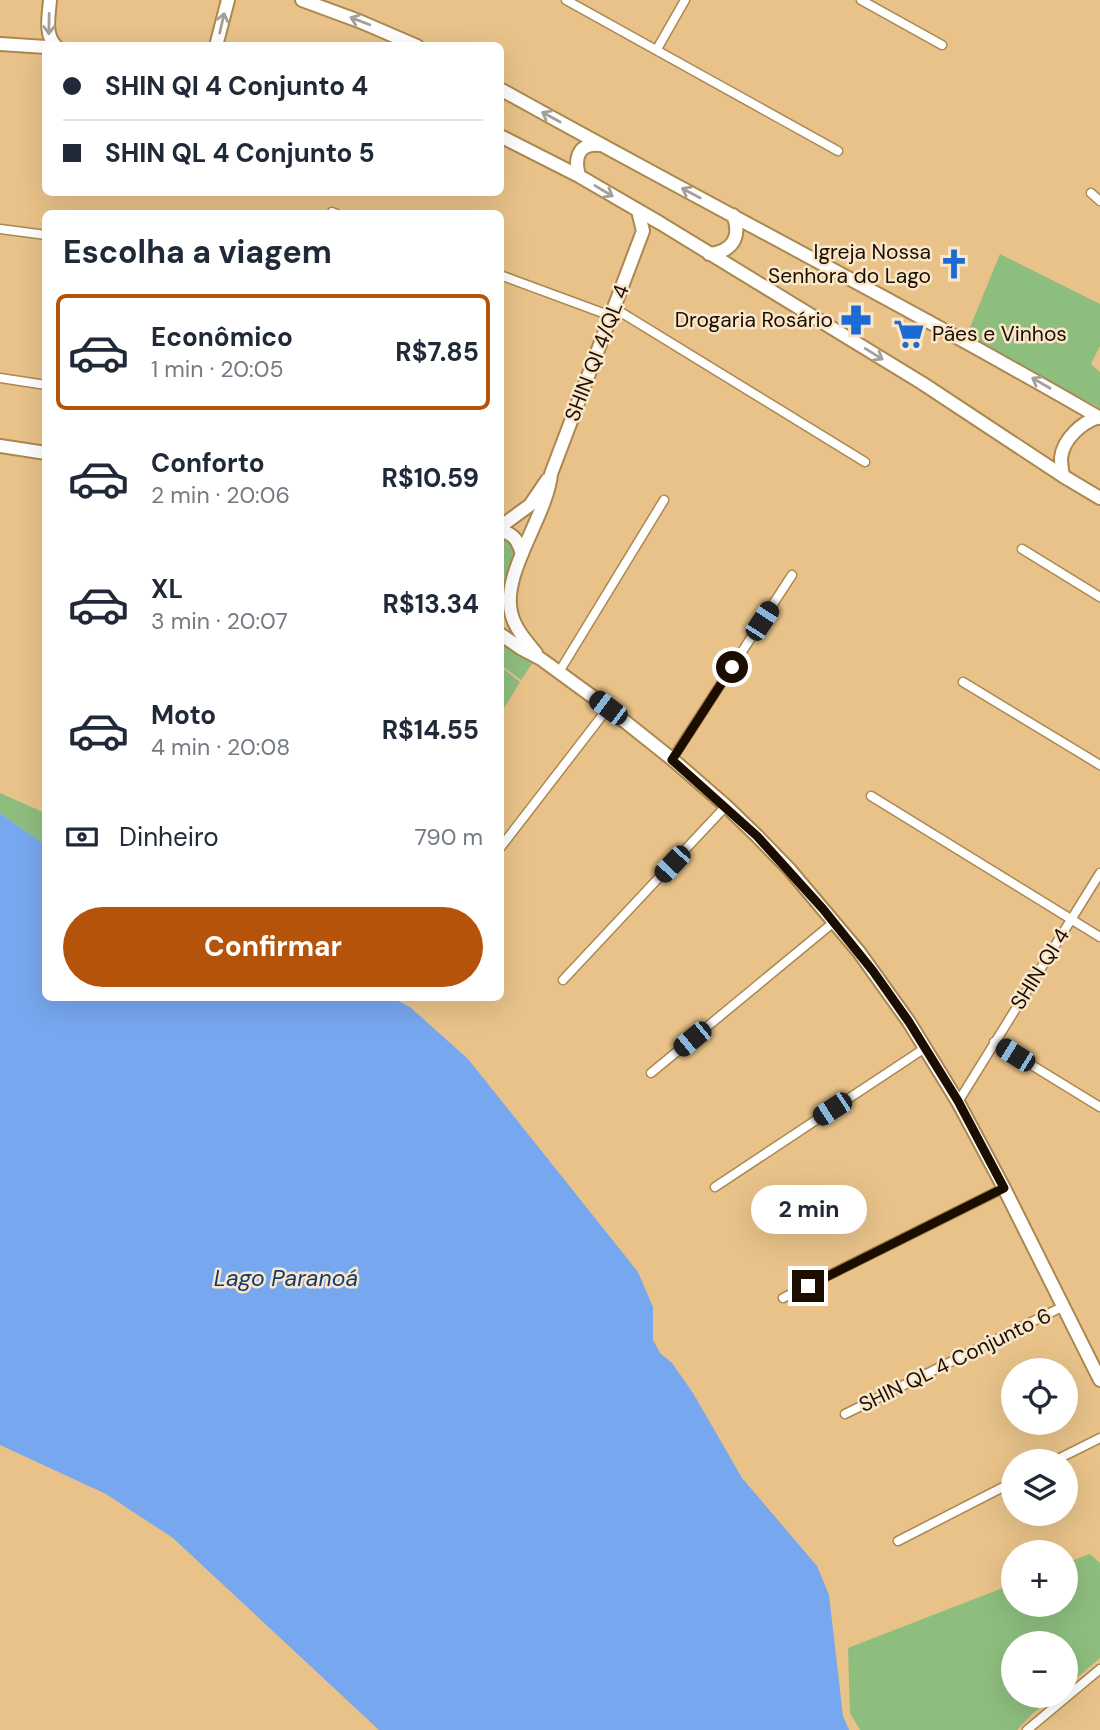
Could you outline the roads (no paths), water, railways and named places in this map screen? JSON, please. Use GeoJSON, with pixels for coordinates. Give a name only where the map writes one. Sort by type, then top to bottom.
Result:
{"type":"FeatureCollection","features":[{"type":"Feature","properties":{"kind":"main road"},"geometry":{"type":"LineString","coordinates":[[50,0],[49,34],[52,42]]}},
{"type":"Feature","properties":{"kind":"main road"},"geometry":{"type":"LineString","coordinates":[[217,42],[228,0]]}},
{"type":"Feature","properties":{"kind":"main road"},"geometry":{"type":"LineString","coordinates":[[302,0],[408,42]]}},
{"type":"Feature","properties":{"kind":"main road"},"geometry":{"type":"LineString","coordinates":[[0,44],[42,47]]}},
{"type":"Feature","properties":{"kind":"main road"},"geometry":{"type":"LineString","coordinates":[[504,91],[1100,417]]}},
{"type":"Feature","properties":{"kind":"main road"},"geometry":{"type":"LineString","coordinates":[[504,138],[579,176],[660,223],[922,383],[1100,498]]}},
{"type":"Feature","properties":{"kind":"main road"},"geometry":{"type":"LineString","coordinates":[[579,176],[576,159],[579,152],[593,144],[600,145]]}},
{"type":"Feature","properties":{"kind":"main road"},"geometry":{"type":"LineString","coordinates":[[638,211],[643,231],[660,223]]}},
{"type":"Feature","properties":{"kind":"main road"},"geometry":{"type":"LineString","coordinates":[[709,254],[727,249],[733,242],[737,224],[733,215]]}},
{"type":"Feature","properties":{"kind":"main road","name":"SHIN QI 4/QL 4"},"geometry":{"type":"LineString","coordinates":[[541,659],[525,640],[510,612],[514,574],[543,505],[551,474],[643,231]]}},
{"type":"Feature","properties":{"kind":"main road"},"geometry":{"type":"LineString","coordinates":[[1063,476],[1062,455],[1068,442],[1082,425],[1100,417]]}},
{"type":"Feature","properties":{"kind":"main road"},"geometry":{"type":"LineString","coordinates":[[0,446],[42,452]]}},
{"type":"Feature","properties":{"kind":"main road","name":"SHIN QI 4/QL 4"},"geometry":{"type":"LineString","coordinates":[[504,526],[530,505],[551,474]]}},
{"type":"Feature","properties":{"kind":"main road"},"geometry":{"type":"LineString","coordinates":[[504,531],[517,539],[522,554]]}},
{"type":"Feature","properties":{"kind":"main road"},"geometry":{"type":"LineString","coordinates":[[504,588],[514,574]]}},
{"type":"Feature","properties":{"kind":"main road","name":"SHIN QI 4/QL 4"},"geometry":{"type":"LineString","coordinates":[[504,637],[541,659],[608,708],[726,806],[782,862],[834,922],[886,988],[958,1101],[1100,1380]]}},
{"type":"Feature","properties":{"kind":"street"},"geometry":{"type":"LineString","coordinates":[[566,0],[838,151]]}},
{"type":"Feature","properties":{"kind":"street"},"geometry":{"type":"LineString","coordinates":[[657,50],[685,0]]}},
{"type":"Feature","properties":{"kind":"street"},"geometry":{"type":"LineString","coordinates":[[861,0],[942,44]]}},
{"type":"Feature","properties":{"kind":"street"},"geometry":{"type":"LineString","coordinates":[[1091,193],[1100,201]]}},
{"type":"Feature","properties":{"kind":"street"},"geometry":{"type":"LineString","coordinates":[[0,229],[42,234]]}},
{"type":"Feature","properties":{"kind":"street"},"geometry":{"type":"LineString","coordinates":[[504,276],[612,312],[865,462]]}},
{"type":"Feature","properties":{"kind":"street"},"geometry":{"type":"LineString","coordinates":[[0,378],[42,384]]}},
{"type":"Feature","properties":{"kind":"street"},"geometry":{"type":"LineString","coordinates":[[559,672],[664,500]]}},
{"type":"Feature","properties":{"kind":"street"},"geometry":{"type":"LineString","coordinates":[[1022,549],[1100,597]]}},
{"type":"Feature","properties":{"kind":"street"},"geometry":{"type":"LineString","coordinates":[[672,760],[793,575]]}},
{"type":"Feature","properties":{"kind":"street"},"geometry":{"type":"LineString","coordinates":[[963,682],[1100,765]]}},
{"type":"Feature","properties":{"kind":"street"},"geometry":{"type":"LineString","coordinates":[[504,843],[608,708]]}},
{"type":"Feature","properties":{"kind":"street"},"geometry":{"type":"LineString","coordinates":[[871,796],[1100,937]]}},
{"type":"Feature","properties":{"kind":"street"},"geometry":{"type":"LineString","coordinates":[[563,980],[726,806]]}},
{"type":"Feature","properties":{"kind":"street","name":"SHIN QI 4"},"geometry":{"type":"LineString","coordinates":[[958,1101],[1100,873]]}},
{"type":"Feature","properties":{"kind":"street"},"geometry":{"type":"LineString","coordinates":[[651,1073],[834,922]]}},
{"type":"Feature","properties":{"kind":"street"},"geometry":{"type":"LineString","coordinates":[[994,1042],[1100,1107]]}},
{"type":"Feature","properties":{"kind":"street"},"geometry":{"type":"LineString","coordinates":[[715,1186],[926,1048]]}},
{"type":"Feature","properties":{"kind":"street"},"geometry":{"type":"LineString","coordinates":[[783,1298],[1004,1188]]}},
{"type":"Feature","properties":{"kind":"street","name":"SHIN QL 4 Conjunto 6"},"geometry":{"type":"LineString","coordinates":[[845,1414],[1064,1306]]}},
{"type":"Feature","properties":{"kind":"street"},"geometry":{"type":"LineString","coordinates":[[1078,1449],[1100,1438]]}},
{"type":"Feature","properties":{"kind":"street"},"geometry":{"type":"LineString","coordinates":[[898,1541],[1001,1488]]}},
{"type":"Feature","properties":{"kind":"street"},"geometry":{"type":"LineString","coordinates":[[1027,1730],[1100,1669]]}},
{"type":"Feature","properties":{"kind":"water","name":"Lago Paranoá"},"geometry":{"type":"Polygon","coordinates":[[[0,813],[42,843],[42,1001],[399,1001],[410,1007],[468,1059],[638,1272],[653,1307],[653,1340],[660,1353],[672,1363],[693,1393],[742,1478],[817,1566],[829,1595],[843,1716],[849,1730],[379,1730],[173,1538],[106,1494],[0,1445],[0,813]]]}},
{"type":"Feature","properties":{"kind":"place","name":"Igreja Nossa Senhora do Lago"},"geometry":{"type":"Point","coordinates":[954,264]}},
{"type":"Feature","properties":{"kind":"place","name":"Drogaria Rosário"},"geometry":{"type":"Point","coordinates":[856,320]}},
{"type":"Feature","properties":{"kind":"place","name":"Pães e Vinhos"},"geometry":{"type":"Point","coordinates":[909,334]}}]}
